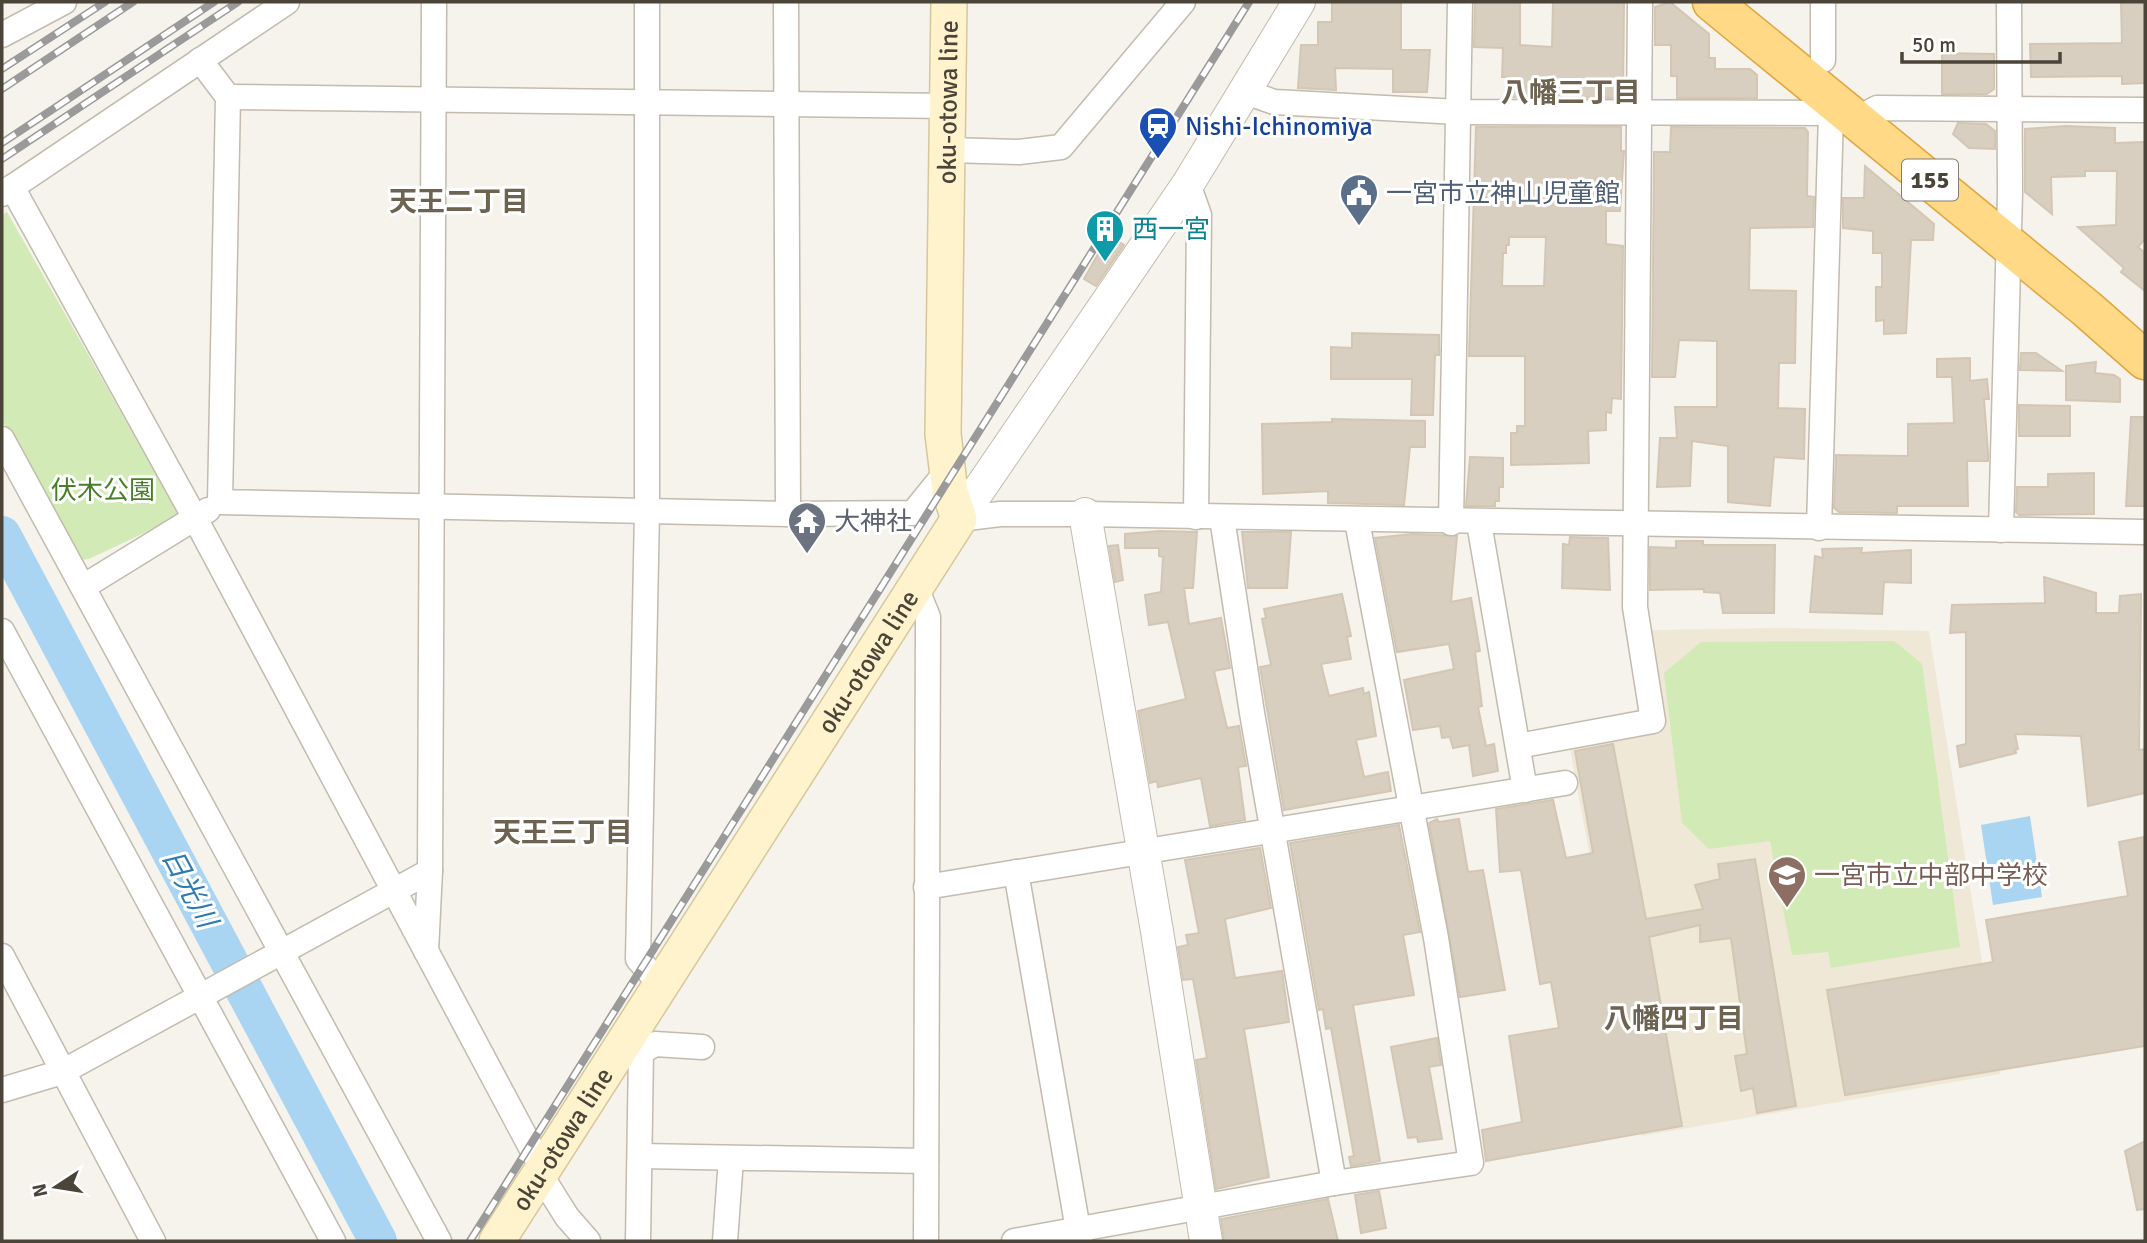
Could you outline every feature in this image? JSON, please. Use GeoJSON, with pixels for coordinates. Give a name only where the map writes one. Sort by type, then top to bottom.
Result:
{"type":"FeatureCollection","features":[{"type":"Feature","properties":{"kind":"highway","name":"155"},"geometry":{"type":"LineString","coordinates":[[1712,2],[2009,235],[2145,331]]}},
{"type":"Feature","properties":{"kind":"highway","name":"155"},"geometry":{"type":"LineString","coordinates":[[1755,2],[1823,60],[1855,113]]}},
{"type":"Feature","properties":{"kind":"highway","name":"155"},"geometry":{"type":"LineString","coordinates":[[2009,235],[2145,360]]}},
{"type":"Feature","properties":{"kind":"main road","name":"oku-otowa line"},"geometry":{"type":"LineString","coordinates":[[497,1241],[542,1172],[634,1045],[661,985],[959,519],[950,492],[943,434],[950,106],[949,2]]}},
{"type":"Feature","properties":{"kind":"street"},"geometry":{"type":"LineString","coordinates":[[2,34],[64,2]]}},
{"type":"Feature","properties":{"kind":"street"},"geometry":{"type":"LineString","coordinates":[[287,2],[7,190],[195,518],[542,1172],[567,1217],[588,1241]]}},
{"type":"Feature","properties":{"kind":"street"},"geometry":{"type":"LineString","coordinates":[[426,952],[430,871],[434,2]]}},
{"type":"Feature","properties":{"kind":"street"},"geometry":{"type":"LineString","coordinates":[[647,2],[647,511],[638,959],[661,985]]}},
{"type":"Feature","properties":{"kind":"street"},"geometry":{"type":"LineString","coordinates":[[786,2],[788,514]]}},
{"type":"Feature","properties":{"kind":"street"},"geometry":{"type":"LineString","coordinates":[[948,150],[1019,152],[1061,147],[1183,2]]}},
{"type":"Feature","properties":{"kind":"street"},"geometry":{"type":"LineString","coordinates":[[959,519],[1188,184],[1299,2]]}},
{"type":"Feature","properties":{"kind":"street"},"geometry":{"type":"LineString","coordinates":[[1451,523],[1460,2]]}},
{"type":"Feature","properties":{"kind":"street"},"geometry":{"type":"LineString","coordinates":[[1518,746],[1653,721],[1635,607],[1640,2]]}},
{"type":"Feature","properties":{"kind":"street"},"geometry":{"type":"LineString","coordinates":[[1823,2],[1823,60]]}},
{"type":"Feature","properties":{"kind":"street"},"geometry":{"type":"LineString","coordinates":[[2001,530],[2009,235],[2009,2]]}},
{"type":"Feature","properties":{"kind":"street"},"geometry":{"type":"LineString","coordinates":[[200,60],[228,97],[220,502]]}},
{"type":"Feature","properties":{"kind":"street"},"geometry":{"type":"LineString","coordinates":[[1243,91],[1274,102],[1458,112],[1855,113],[2009,109],[2145,110]]}},
{"type":"Feature","properties":{"kind":"street"},"geometry":{"type":"LineString","coordinates":[[228,97],[950,106]]}},
{"type":"Feature","properties":{"kind":"street"},"geometry":{"type":"LineString","coordinates":[[1819,528],[1855,113]]}},
{"type":"Feature","properties":{"kind":"street"},"geometry":{"type":"LineString","coordinates":[[1188,184],[1199,215],[1196,517]]}},
{"type":"Feature","properties":{"kind":"street"},"geometry":{"type":"LineString","coordinates":[[2,439],[279,953],[439,1241]]}},
{"type":"Feature","properties":{"kind":"street"},"geometry":{"type":"LineString","coordinates":[[83,587],[220,502],[431,509],[913,513],[947,471]]}},
{"type":"Feature","properties":{"kind":"street"},"geometry":{"type":"LineString","coordinates":[[959,519],[1000,514],[1085,514],[1451,523],[2145,532]]}},
{"type":"Feature","properties":{"kind":"street"},"geometry":{"type":"LineString","coordinates":[[1085,514],[1144,851],[1206,1241]]}},
{"type":"Feature","properties":{"kind":"street"},"geometry":{"type":"LineString","coordinates":[[1222,518],[1272,830],[1334,1183]]}},
{"type":"Feature","properties":{"kind":"street"},"geometry":{"type":"LineString","coordinates":[[1014,1241],[1079,1236],[1201,1208],[1334,1183],[1471,1163],[1436,938],[1357,521]]}},
{"type":"Feature","properties":{"kind":"street"},"geometry":{"type":"LineString","coordinates":[[1479,523],[1525,790]]}},
{"type":"Feature","properties":{"kind":"street"},"geometry":{"type":"LineString","coordinates":[[915,585],[928,617],[926,1241]]}},
{"type":"Feature","properties":{"kind":"street"},"geometry":{"type":"LineString","coordinates":[[2,631],[203,993],[333,1241]]}},
{"type":"Feature","properties":{"kind":"street"},"geometry":{"type":"LineString","coordinates":[[926,887],[1565,783]]}},
{"type":"Feature","properties":{"kind":"street"},"geometry":{"type":"LineString","coordinates":[[2,1090],[62,1072],[430,871]]}},
{"type":"Feature","properties":{"kind":"street"},"geometry":{"type":"LineString","coordinates":[[1016,872],[1079,1236]]}},
{"type":"Feature","properties":{"kind":"street"},"geometry":{"type":"LineString","coordinates":[[2,956],[153,1241]]}},
{"type":"Feature","properties":{"kind":"street"},"geometry":{"type":"LineString","coordinates":[[638,1241],[641,1156],[634,1045],[702,1047]]}},
{"type":"Feature","properties":{"kind":"street"},"geometry":{"type":"LineString","coordinates":[[641,1156],[926,1161]]}},
{"type":"Feature","properties":{"kind":"street"},"geometry":{"type":"LineString","coordinates":[[725,1241],[731,1159]]}},
{"type":"Feature","properties":{"kind":"shaded area","name":"一宮市立中部中学校"},"geometry":{"type":"Polygon","coordinates":[[[1785,628],[1929,631],[2000,1074],[1642,1136],[1569,744],[1661,729],[1646,630],[1785,628]]]}},
{"type":"Feature","properties":{"kind":"green space","name":"伏木公園"},"geometry":{"type":"Polygon","coordinates":[[[7,212],[180,516],[89,559],[78,560],[2,420],[2,215],[7,212]]]}},
{"type":"Feature","properties":{"kind":"green space"},"geometry":{"type":"Polygon","coordinates":[[[1894,641],[1922,664],[1960,947],[1831,968],[1828,952],[1792,955],[1770,841],[1709,849],[1682,823],[1664,673],[1701,642],[1894,641]]]}},
{"type":"Feature","properties":{"kind":"water"},"geometry":{"type":"Polygon","coordinates":[[[2030,816],[2042,897],[1993,905],[1981,825],[2030,816]]]}},
{"type":"Feature","properties":{"kind":"building"},"geometry":{"type":"Polygon","coordinates":[[[1332,2],[1401,2],[1401,50],[1430,50],[1427,92],[1393,92],[1393,69],[1335,68],[1336,90],[1298,88],[1301,45],[1318,45],[1318,22],[1332,22],[1332,2]]]}},
{"type":"Feature","properties":{"kind":"building"},"geometry":{"type":"Polygon","coordinates":[[[1475,2],[1520,2],[1520,45],[1552,47],[1553,2],[1624,2],[1623,95],[1620,98],[1507,97],[1508,77],[1502,77],[1503,48],[1474,47],[1475,2]]]}},
{"type":"Feature","properties":{"kind":"building"},"geometry":{"type":"Polygon","coordinates":[[[1670,2],[1709,34],[1709,58],[1715,58],[1715,69],[1750,69],[1757,75],[1757,98],[1677,98],[1677,76],[1671,76],[1671,45],[1655,45],[1655,7],[1670,2]]]}},
{"type":"Feature","properties":{"kind":"building"},"geometry":{"type":"Polygon","coordinates":[[[2121,2],[2145,2],[2145,83],[2122,84],[2122,76],[2031,77],[2030,44],[2122,43],[2121,2]]]}},
{"type":"Feature","properties":{"kind":"building"},"geometry":{"type":"Polygon","coordinates":[[[1942,53],[1994,54],[1994,89],[1987,94],[1942,94],[1942,53]]]}},
{"type":"Feature","properties":{"kind":"building"},"geometry":{"type":"Polygon","coordinates":[[[1958,123],[1986,124],[1995,131],[1995,149],[1969,148],[1953,134],[1958,123]]]}},
{"type":"Feature","properties":{"kind":"building"},"geometry":{"type":"Polygon","coordinates":[[[2066,126],[2115,128],[2115,143],[2145,142],[2145,239],[2138,247],[2145,253],[2145,291],[2121,272],[2124,268],[2078,227],[2116,225],[2117,171],[2085,171],[2085,176],[2051,177],[2052,214],[2025,192],[2025,129],[2066,126]]]}},
{"type":"Feature","properties":{"kind":"building"},"geometry":{"type":"Polygon","coordinates":[[[1476,127],[1621,127],[1621,151],[1624,151],[1620,211],[1606,211],[1606,244],[1623,246],[1621,399],[1612,398],[1611,413],[1606,412],[1606,430],[1588,431],[1589,463],[1511,465],[1511,433],[1517,433],[1517,426],[1525,426],[1525,356],[1469,356],[1476,127]],[[1509,237],[1506,253],[1503,253],[1502,286],[1544,286],[1546,237],[1509,237]]]}},
{"type":"Feature","properties":{"kind":"building"},"geometry":{"type":"Polygon","coordinates":[[[1671,127],[1805,128],[1808,132],[1807,196],[1814,197],[1813,227],[1750,228],[1749,290],[1796,291],[1795,363],[1779,363],[1778,408],[1805,409],[1804,459],[1774,457],[1770,506],[1728,502],[1728,446],[1692,441],[1690,486],[1657,487],[1660,438],[1677,438],[1675,407],[1717,407],[1717,341],[1679,340],[1675,377],[1652,377],[1654,152],[1670,152],[1671,127]]]}},
{"type":"Feature","properties":{"kind":"building"},"geometry":{"type":"Polygon","coordinates":[[[1865,166],[1934,224],[1933,240],[1911,240],[1906,333],[1884,334],[1884,320],[1876,321],[1876,287],[1882,287],[1882,253],[1873,253],[1873,231],[1843,228],[1843,198],[1864,198],[1865,166]]]}},
{"type":"Feature","properties":{"kind":"building","name":"西一宮"},"geometry":{"type":"Polygon","coordinates":[[[1109,235],[1124,245],[1096,286],[1084,279],[1109,235]]]}},
{"type":"Feature","properties":{"kind":"building"},"geometry":{"type":"Polygon","coordinates":[[[1352,333],[1439,335],[1439,355],[1435,355],[1433,415],[1411,415],[1412,379],[1331,379],[1331,347],[1352,348],[1352,333]]]}},
{"type":"Feature","properties":{"kind":"building"},"geometry":{"type":"Polygon","coordinates":[[[2021,353],[2036,353],[2062,371],[2020,370],[2021,353]]]}},
{"type":"Feature","properties":{"kind":"building"},"geometry":{"type":"Polygon","coordinates":[[[1970,358],[1970,381],[1987,379],[1989,399],[1984,399],[1988,461],[1967,461],[1968,506],[1897,506],[1897,513],[1839,512],[1834,508],[1836,455],[1908,456],[1908,424],[1954,423],[1952,377],[1937,377],[1937,359],[1970,358]]]}},
{"type":"Feature","properties":{"kind":"building"},"geometry":{"type":"Polygon","coordinates":[[[2096,362],[2095,373],[2114,375],[2120,379],[2120,402],[2066,400],[2066,366],[2096,362]]]}},
{"type":"Feature","properties":{"kind":"building"},"geometry":{"type":"Polygon","coordinates":[[[2019,405],[2070,406],[2070,436],[2019,436],[2019,405]]]}},
{"type":"Feature","properties":{"kind":"building"},"geometry":{"type":"Polygon","coordinates":[[[2131,417],[2145,417],[2145,506],[2126,506],[2131,417]]]}},
{"type":"Feature","properties":{"kind":"building"},"geometry":{"type":"Polygon","coordinates":[[[1332,419],[1425,421],[1425,447],[1410,447],[1404,505],[1328,503],[1328,491],[1263,494],[1262,424],[1332,422],[1332,419]]]}},
{"type":"Feature","properties":{"kind":"building"},"geometry":{"type":"Polygon","coordinates":[[[1470,457],[1503,458],[1503,487],[1499,487],[1499,501],[1495,501],[1495,506],[1466,506],[1470,457]]]}},
{"type":"Feature","properties":{"kind":"building"},"geometry":{"type":"Polygon","coordinates":[[[2094,473],[2094,514],[2019,515],[2016,512],[2017,487],[2048,487],[2048,474],[2094,473]]]}},
{"type":"Feature","properties":{"kind":"building"},"geometry":{"type":"Polygon","coordinates":[[[1197,532],[1193,588],[1184,588],[1189,624],[1221,618],[1230,668],[1214,671],[1227,728],[1239,726],[1246,766],[1238,767],[1245,820],[1210,826],[1201,778],[1158,787],[1157,781],[1150,783],[1138,711],[1186,699],[1168,622],[1149,625],[1145,595],[1161,592],[1163,557],[1159,556],[1159,548],[1125,548],[1125,534],[1197,532]]]}},
{"type":"Feature","properties":{"kind":"building"},"geometry":{"type":"Polygon","coordinates":[[[1242,532],[1291,532],[1287,588],[1248,588],[1242,532]]]}},
{"type":"Feature","properties":{"kind":"building"},"geometry":{"type":"Polygon","coordinates":[[[1412,534],[1457,536],[1451,602],[1471,598],[1480,651],[1475,652],[1482,706],[1478,707],[1486,746],[1494,744],[1498,771],[1473,776],[1469,745],[1453,748],[1450,737],[1442,738],[1440,726],[1413,730],[1404,680],[1454,669],[1449,644],[1397,652],[1375,538],[1412,534]]]}},
{"type":"Feature","properties":{"kind":"building"},"geometry":{"type":"Polygon","coordinates":[[[1570,537],[1608,538],[1610,590],[1562,588],[1563,544],[1569,545],[1570,537]]]}},
{"type":"Feature","properties":{"kind":"building"},"geometry":{"type":"Polygon","coordinates":[[[1676,541],[1703,541],[1703,545],[1775,545],[1774,613],[1723,613],[1720,593],[1704,592],[1704,589],[1650,590],[1650,547],[1676,548],[1676,541]]]}},
{"type":"Feature","properties":{"kind":"building"},"geometry":{"type":"Polygon","coordinates":[[[1118,545],[1123,580],[1115,582],[1109,546],[1118,545]]]}},
{"type":"Feature","properties":{"kind":"building"},"geometry":{"type":"Polygon","coordinates":[[[1862,548],[1861,553],[1911,550],[1911,583],[1884,582],[1882,614],[1810,612],[1815,556],[1823,558],[1822,549],[1862,548]]]}},
{"type":"Feature","properties":{"kind":"building"},"geometry":{"type":"Polygon","coordinates":[[[2044,577],[2096,593],[2096,613],[2119,613],[2120,596],[2141,594],[2139,750],[2145,749],[2145,793],[2088,806],[2081,736],[2015,734],[2018,749],[2015,750],[2016,753],[1960,767],[1957,746],[1966,744],[1966,632],[1950,633],[1952,605],[2045,603],[2044,577]]]}},
{"type":"Feature","properties":{"kind":"building"},"geometry":{"type":"Polygon","coordinates":[[[1342,594],[1351,636],[1347,637],[1351,659],[1321,664],[1329,696],[1363,688],[1364,694],[1369,692],[1376,736],[1356,740],[1364,777],[1388,772],[1391,791],[1284,810],[1260,667],[1271,665],[1262,619],[1266,618],[1264,609],[1342,594]]]}},
{"type":"Feature","properties":{"kind":"building"},"geometry":{"type":"Polygon","coordinates":[[[1613,744],[1646,919],[1703,909],[1695,885],[1720,879],[1718,864],[1755,859],[1796,1106],[1757,1113],[1753,1088],[1741,1091],[1735,1056],[1747,1054],[1731,938],[1700,942],[1700,925],[1649,937],[1682,1126],[1486,1161],[1482,1130],[1522,1122],[1509,1036],[1559,1028],[1551,982],[1540,984],[1521,870],[1500,872],[1496,809],[1553,800],[1566,858],[1593,853],[1575,751],[1613,744]]]}},
{"type":"Feature","properties":{"kind":"building"},"geometry":{"type":"Polygon","coordinates":[[[1437,819],[1439,822],[1459,819],[1468,872],[1483,870],[1505,990],[1460,997],[1429,823],[1437,819]]]}},
{"type":"Feature","properties":{"kind":"building"},"geometry":{"type":"Polygon","coordinates":[[[1399,825],[1420,932],[1403,935],[1414,995],[1353,1005],[1380,1161],[1351,1166],[1349,1157],[1354,1156],[1331,1028],[1326,1029],[1323,1009],[1319,1010],[1290,843],[1399,825]]]}},
{"type":"Feature","properties":{"kind":"building"},"geometry":{"type":"Polygon","coordinates":[[[2144,837],[2145,1046],[1845,1095],[1827,990],[1993,962],[1986,920],[2128,896],[2119,842],[2144,837]]]}},
{"type":"Feature","properties":{"kind":"building"},"geometry":{"type":"Polygon","coordinates":[[[1260,848],[1271,908],[1225,919],[1235,978],[1282,971],[1289,1022],[1244,1029],[1269,1177],[1216,1189],[1196,1060],[1207,1058],[1193,979],[1183,980],[1178,947],[1188,945],[1186,935],[1199,933],[1185,860],[1260,848]]]}},
{"type":"Feature","properties":{"kind":"building"},"geometry":{"type":"Polygon","coordinates":[[[1437,1038],[1441,1065],[1429,1067],[1442,1139],[1418,1142],[1417,1137],[1408,1138],[1391,1047],[1437,1038]]]}},
{"type":"Feature","properties":{"kind":"building"},"geometry":{"type":"Polygon","coordinates":[[[2145,1141],[2145,1209],[2137,1210],[2125,1151],[2145,1141]]]}},
{"type":"Feature","properties":{"kind":"building"},"geometry":{"type":"Polygon","coordinates":[[[1379,1191],[1386,1228],[1361,1233],[1355,1195],[1379,1191]]]}},
{"type":"Feature","properties":{"kind":"building"},"geometry":{"type":"Polygon","coordinates":[[[1328,1199],[1338,1241],[1224,1241],[1221,1219],[1328,1199]]]}},
{"type":"Feature","properties":{"kind":"waterway","name":"日光川"},"geometry":{"type":"LineString","coordinates":[[2,535],[378,1241]]}},
{"type":"Feature","properties":{"kind":"railway"},"geometry":{"type":"LineString","coordinates":[[2,69],[105,2]]}},
{"type":"Feature","properties":{"kind":"railway"},"geometry":{"type":"LineString","coordinates":[[2,89],[133,2]]}},
{"type":"Feature","properties":{"kind":"railway"},"geometry":{"type":"LineString","coordinates":[[2,143],[214,2]]}},
{"type":"Feature","properties":{"kind":"railway"},"geometry":{"type":"LineString","coordinates":[[2,159],[238,2]]}},
{"type":"Feature","properties":{"kind":"railway"},"geometry":{"type":"LineString","coordinates":[[470,1241],[1249,2]]}},
{"type":"Feature","properties":{"kind":"place","name":"Nishi-Ichinomiya"},"geometry":{"type":"Point","coordinates":[1158,160]}},
{"type":"Feature","properties":{"kind":"place","name":"一宮市立神山児童館"},"geometry":{"type":"Point","coordinates":[1359,227]}},
{"type":"Feature","properties":{"kind":"place","name":"西一宮"},"geometry":{"type":"Point","coordinates":[1105,263]}},
{"type":"Feature","properties":{"kind":"place","name":"大神社"},"geometry":{"type":"Point","coordinates":[807,555]}},
{"type":"Feature","properties":{"kind":"place","name":"一宮市立中部中学校"},"geometry":{"type":"Point","coordinates":[1787,909]}},
{"type":"Feature","properties":{"kind":"district","name":"八幡三丁目"},"geometry":{"type":"Point","coordinates":[1571,92]}},
{"type":"Feature","properties":{"kind":"district","name":"天王二丁目"},"geometry":{"type":"Point","coordinates":[459,201]}},
{"type":"Feature","properties":{"kind":"district","name":"天王三丁目"},"geometry":{"type":"Point","coordinates":[563,832]}},
{"type":"Feature","properties":{"kind":"district","name":"八幡四丁目"},"geometry":{"type":"Point","coordinates":[1674,1018]}}]}
